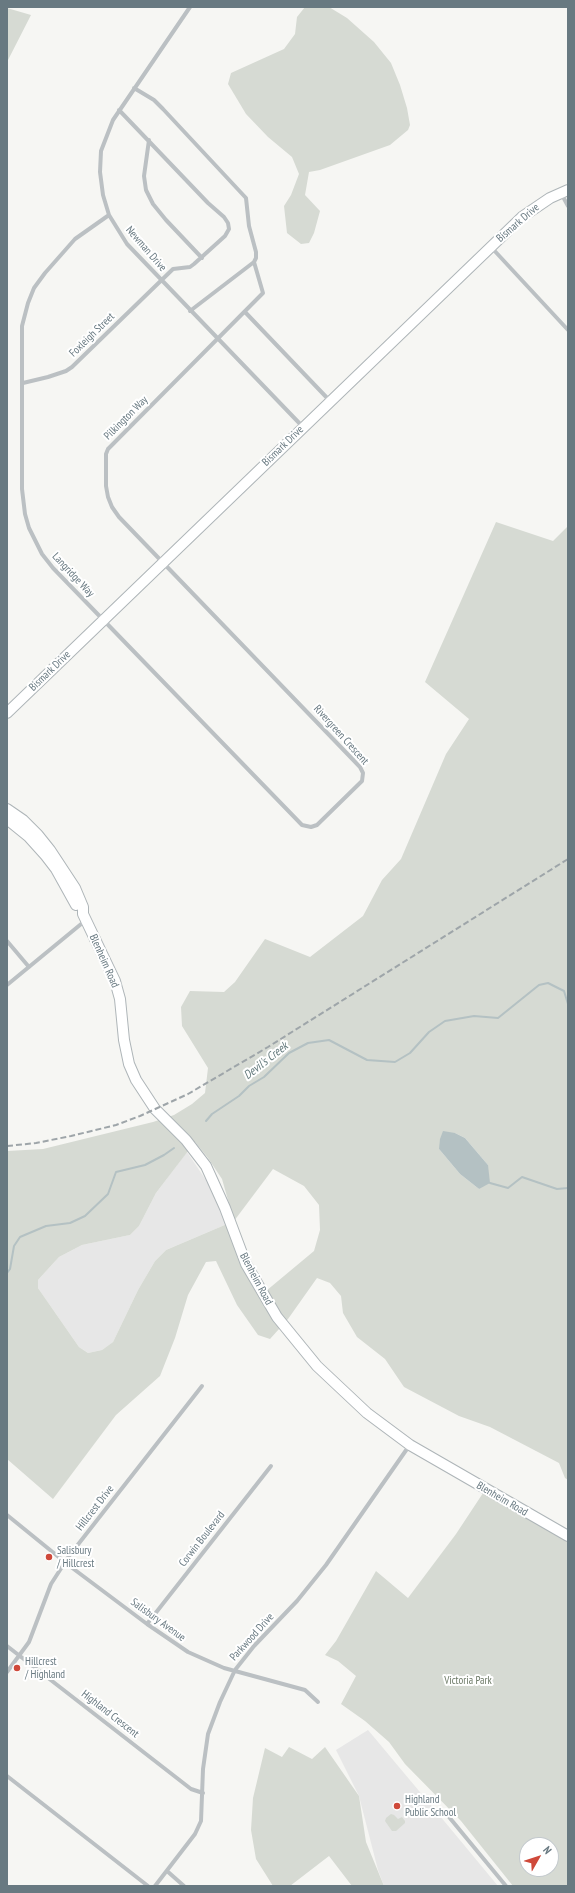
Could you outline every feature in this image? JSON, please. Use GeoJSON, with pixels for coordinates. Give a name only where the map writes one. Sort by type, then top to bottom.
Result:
{"type":"FeatureCollection","features":[{"type":"Feature","properties":{"kind":"main road","name":"Bismark Drive"},"geometry":{"type":"LineString","coordinates":[[7,712],[522,217],[538,204],[564,191]]}},
{"type":"Feature","properties":{"kind":"main road","name":"Blenheim Road"},"geometry":{"type":"LineString","coordinates":[[7,809],[23,820],[50,850],[75,888],[85,917],[115,982],[120,999],[124,1040],[129,1064],[136,1080],[155,1109],[186,1140],[206,1166],[225,1208],[246,1264],[277,1317],[318,1366],[367,1412],[410,1445],[568,1536]]}},
{"type":"Feature","properties":{"kind":"main road","name":"Blenheim Road"},"geometry":{"type":"LineString","coordinates":[[7,819],[20,828],[42,850],[56,870],[78,910],[85,917]]}},
{"type":"Feature","properties":{"kind":"street","name":"Newman Drive"},"geometry":{"type":"LineString","coordinates":[[190,7],[119,110],[108,131],[101,152],[101,184],[109,216],[127,244],[303,427]]}},
{"type":"Feature","properties":{"kind":"street"},"geometry":{"type":"LineString","coordinates":[[134,88],[154,100],[246,198],[249,226],[256,252],[256,258],[254,262],[190,311]]}},
{"type":"Feature","properties":{"kind":"street"},"geometry":{"type":"LineString","coordinates":[[119,110],[149,140],[144,176],[146,190],[153,204],[202,258]]}},
{"type":"Feature","properties":{"kind":"street","name":"Foxleigh Street"},"geometry":{"type":"LineString","coordinates":[[23,383],[66,371],[173,269],[190,267],[202,258],[225,236],[229,229],[228,223],[224,217],[208,203],[149,140]]}},
{"type":"Feature","properties":{"kind":"street"},"geometry":{"type":"LineString","coordinates":[[564,191],[568,206]]}},
{"type":"Feature","properties":{"kind":"street","name":"Langridge Way"},"geometry":{"type":"LineString","coordinates":[[103,619],[42,554],[29,528],[25,514],[22,489],[22,326],[28,303],[34,288],[61,253],[75,239],[109,216]]}},
{"type":"Feature","properties":{"kind":"street"},"geometry":{"type":"LineString","coordinates":[[491,247],[568,330]]}},
{"type":"Feature","properties":{"kind":"street","name":"Pilkington Way"},"geometry":{"type":"LineString","coordinates":[[163,562],[118,517],[112,507],[106,486],[106,454],[114,442],[219,340],[263,293],[254,262]]}},
{"type":"Feature","properties":{"kind":"street"},"geometry":{"type":"LineString","coordinates":[[245,312],[330,401]]}},
{"type":"Feature","properties":{"kind":"street","name":"Rivergreen Crescent"},"geometry":{"type":"LineString","coordinates":[[103,619],[302,825],[311,828],[317,825],[362,781],[363,773],[360,767],[163,562]]}},
{"type":"Feature","properties":{"kind":"street"},"geometry":{"type":"LineString","coordinates":[[7,985],[85,917]]}},
{"type":"Feature","properties":{"kind":"street"},"geometry":{"type":"LineString","coordinates":[[7,941],[28,967]]}},
{"type":"Feature","properties":{"kind":"street","name":"Hillcrest Drive"},"geometry":{"type":"LineString","coordinates":[[7,1672],[29,1642],[51,1584],[65,1562],[202,1386]]}},
{"type":"Feature","properties":{"kind":"street","name":"Parkwood Drive"},"geometry":{"type":"LineString","coordinates":[[155,1886],[195,1834],[201,1821],[203,1769],[208,1734],[220,1702],[235,1670],[254,1646],[297,1601],[326,1565],[410,1445]]}},
{"type":"Feature","properties":{"kind":"street","name":"Corwin Boulevard"},"geometry":{"type":"LineString","coordinates":[[147,1624],[271,1466]]}},
{"type":"Feature","properties":{"kind":"street","name":"Salisbury Avenue"},"geometry":{"type":"LineString","coordinates":[[7,1515],[65,1562],[147,1624],[188,1652],[224,1668],[305,1690],[318,1702]]}},
{"type":"Feature","properties":{"kind":"street","name":"Highland Crescent"},"geometry":{"type":"LineString","coordinates":[[7,1646],[191,1789],[203,1793]]}},
{"type":"Feature","properties":{"kind":"street"},"geometry":{"type":"LineString","coordinates":[[7,1776],[148,1886]]}},
{"type":"Feature","properties":{"kind":"street"},"geometry":{"type":"LineString","coordinates":[[449,1817],[506,1886]]}},
{"type":"Feature","properties":{"kind":"street"},"geometry":{"type":"LineString","coordinates":[[166,1871],[184,1886]]}},
{"type":"Feature","properties":{"kind":"shaded area"},"geometry":{"type":"Polygon","coordinates":[[[443,1131],[455,1133],[465,1138],[488,1165],[490,1183],[479,1189],[460,1174],[439,1149],[443,1131]]]}},
{"type":"Feature","properties":{"kind":"shaded area"},"geometry":{"type":"Polygon","coordinates":[[[187,1152],[210,1186],[227,1224],[166,1250],[155,1261],[138,1290],[113,1342],[102,1350],[88,1353],[79,1347],[38,1288],[38,1280],[59,1257],[82,1245],[130,1235],[139,1226],[156,1193],[187,1152]]]}},
{"type":"Feature","properties":{"kind":"shaded area","name":"Highland Public School"},"geometry":{"type":"Polygon","coordinates":[[[368,1730],[498,1886],[384,1886],[378,1870],[359,1796],[336,1750],[368,1730]]]}},
{"type":"Feature","properties":{"kind":"green space"},"geometry":{"type":"Polygon","coordinates":[[[305,7],[329,7],[347,18],[374,42],[391,63],[400,85],[407,108],[410,125],[408,130],[390,145],[320,170],[309,172],[305,195],[320,211],[314,233],[309,243],[301,244],[287,233],[284,206],[291,195],[299,174],[292,157],[268,137],[246,114],[228,84],[231,73],[284,49],[295,34],[297,17],[305,7]]]}},
{"type":"Feature","properties":{"kind":"green space"},"geometry":{"type":"Polygon","coordinates":[[[7,8],[31,15],[7,62],[7,8]]]}},
{"type":"Feature","properties":{"kind":"green space"},"geometry":{"type":"Polygon","coordinates":[[[496,522],[553,541],[568,526],[568,1480],[565,1478],[559,1463],[490,1427],[459,1416],[404,1387],[385,1359],[357,1337],[343,1313],[341,1296],[330,1283],[317,1278],[288,1319],[270,1339],[258,1335],[237,1305],[216,1261],[206,1262],[188,1295],[175,1338],[160,1376],[116,1415],[53,1499],[7,1459],[7,1151],[43,1149],[153,1122],[174,1115],[192,1104],[205,1093],[208,1068],[182,1026],[181,1007],[190,991],[224,992],[235,982],[265,939],[310,957],[363,916],[382,880],[401,859],[446,754],[469,719],[425,682],[496,522]],[[455,1133],[439,1149],[460,1174],[479,1189],[488,1165],[465,1138],[455,1133]],[[195,1142],[156,1193],[139,1226],[130,1235],[82,1245],[59,1257],[38,1280],[38,1288],[79,1347],[88,1353],[102,1350],[113,1342],[138,1290],[155,1261],[166,1250],[227,1224],[260,1296],[314,1251],[320,1230],[319,1205],[304,1186],[273,1169],[234,1221],[222,1179],[195,1142]]]}},
{"type":"Feature","properties":{"kind":"green space","name":"Victoria Park"},"geometry":{"type":"Polygon","coordinates":[[[487,1487],[568,1532],[568,1886],[513,1886],[461,1821],[405,1764],[389,1742],[365,1721],[341,1704],[356,1676],[338,1661],[325,1655],[336,1641],[376,1571],[408,1598],[456,1534],[487,1487]]]}},
{"type":"Feature","properties":{"kind":"green space"},"geometry":{"type":"Polygon","coordinates":[[[289,1747],[312,1759],[325,1747],[359,1796],[366,1842],[384,1886],[352,1886],[329,1856],[290,1886],[273,1886],[256,1859],[251,1830],[253,1798],[265,1748],[282,1757],[289,1747]]]}},
{"type":"Feature","properties":{"kind":"green space"},"geometry":{"type":"Polygon","coordinates":[[[391,1814],[398,1819],[402,1817],[405,1821],[405,1823],[396,1831],[392,1831],[385,1821],[391,1814]]]}},
{"type":"Feature","properties":{"kind":"waterway","name":"Devil's Creek"},"geometry":{"type":"LineString","coordinates":[[206,1121],[212,1114],[239,1096],[249,1086],[264,1077],[289,1053],[308,1043],[329,1040],[367,1060],[395,1062],[410,1053],[429,1032],[445,1021],[474,1016],[498,1018],[539,985],[548,983],[564,991],[568,1004]]}},
{"type":"Feature","properties":{"kind":"waterway","name":"Devil's Creek"},"geometry":{"type":"LineString","coordinates":[[7,1273],[10,1269],[14,1246],[20,1237],[46,1226],[70,1223],[85,1216],[108,1194],[116,1172],[145,1165],[174,1148]]}},
{"type":"Feature","properties":{"kind":"waterway"},"geometry":{"type":"LineString","coordinates":[[490,1183],[508,1188],[522,1177],[557,1189],[568,1188]]}},
{"type":"Feature","properties":{"kind":"railway"},"geometry":{"type":"LineString","coordinates":[[7,1146],[36,1143],[116,1125],[140,1116],[188,1094],[268,1047],[568,859]]}},
{"type":"Feature","properties":{"kind":"place","name":"Salisbury / Hillcrest"},"geometry":{"type":"Point","coordinates":[49,1557]}},
{"type":"Feature","properties":{"kind":"place","name":"Hillcrest / Highland"},"geometry":{"type":"Point","coordinates":[17,1668]}},
{"type":"Feature","properties":{"kind":"place","name":"Highland Public School"},"geometry":{"type":"Point","coordinates":[397,1806]}}]}
